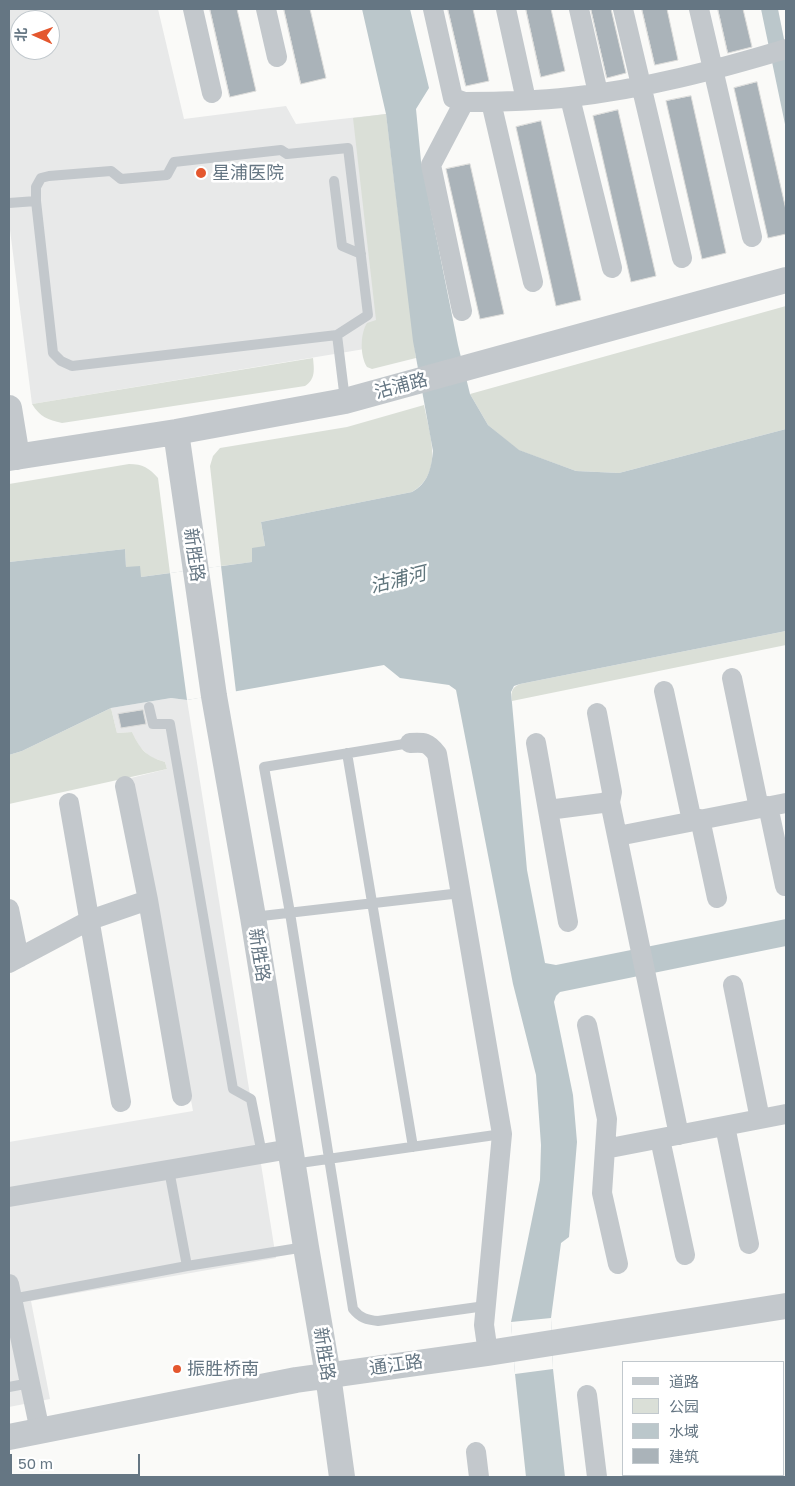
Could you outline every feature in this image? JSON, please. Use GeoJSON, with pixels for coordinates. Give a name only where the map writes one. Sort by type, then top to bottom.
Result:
{"type":"FeatureCollection","features":[{"type":"Feature","properties":{"kind":"street"},"geometry":{"type":"LineString","coordinates":[[192,9],[212,93]]}},
{"type":"Feature","properties":{"kind":"street"},"geometry":{"type":"LineString","coordinates":[[266,9],[277,57]]}},
{"type":"Feature","properties":{"kind":"street"},"geometry":{"type":"LineString","coordinates":[[433,9],[453,98],[464,102],[570,98],[642,86],[712,71],[786,49]]}},
{"type":"Feature","properties":{"kind":"street"},"geometry":{"type":"LineString","coordinates":[[506,9],[526,100]]}},
{"type":"Feature","properties":{"kind":"street"},"geometry":{"type":"LineString","coordinates":[[579,9],[598,93]]}},
{"type":"Feature","properties":{"kind":"street"},"geometry":{"type":"LineString","coordinates":[[623,9],[682,258]]}},
{"type":"Feature","properties":{"kind":"street"},"geometry":{"type":"LineString","coordinates":[[698,9],[752,237]]}},
{"type":"Feature","properties":{"kind":"street"},"geometry":{"type":"LineString","coordinates":[[570,98],[612,268]]}},
{"type":"Feature","properties":{"kind":"street"},"geometry":{"type":"LineString","coordinates":[[462,311],[431,165],[464,102]]}},
{"type":"Feature","properties":{"kind":"street"},"geometry":{"type":"LineString","coordinates":[[491,102],[533,282]]}},
{"type":"Feature","properties":{"kind":"street","name":"沽浦路"},"geometry":{"type":"LineString","coordinates":[[13,458],[176,432],[346,401],[786,280]]}},
{"type":"Feature","properties":{"kind":"street"},"geometry":{"type":"LineString","coordinates":[[9,408],[13,458]]}},
{"type":"Feature","properties":{"kind":"street","name":"新胜路"},"geometry":{"type":"LineString","coordinates":[[176,432],[214,696],[253,917],[328,1375],[342,1477]]}},
{"type":"Feature","properties":{"kind":"street"},"geometry":{"type":"LineString","coordinates":[[732,678],[771,805],[785,886]]}},
{"type":"Feature","properties":{"kind":"street"},"geometry":{"type":"LineString","coordinates":[[664,691],[717,898]]}},
{"type":"Feature","properties":{"kind":"street"},"geometry":{"type":"LineString","coordinates":[[597,714],[612,792],[610,802],[647,980],[684,1254]]}},
{"type":"Feature","properties":{"kind":"street"},"geometry":{"type":"LineString","coordinates":[[410,743],[423,742],[432,746],[437,754],[502,1134],[485,1306],[484,1325],[488,1353]]}},
{"type":"Feature","properties":{"kind":"street"},"geometry":{"type":"LineString","coordinates":[[536,743],[568,922]]}},
{"type":"Feature","properties":{"kind":"street"},"geometry":{"type":"LineString","coordinates":[[125,786],[148,900],[182,1096]]}},
{"type":"Feature","properties":{"kind":"street"},"geometry":{"type":"LineString","coordinates":[[548,810],[610,802]]}},
{"type":"Feature","properties":{"kind":"street"},"geometry":{"type":"LineString","coordinates":[[69,803],[121,1102]]}},
{"type":"Feature","properties":{"kind":"street"},"geometry":{"type":"LineString","coordinates":[[618,836],[771,805]]}},
{"type":"Feature","properties":{"kind":"street"},"geometry":{"type":"LineString","coordinates":[[9,909],[14,961],[90,920],[148,900]]}},
{"type":"Feature","properties":{"kind":"street"},"geometry":{"type":"LineString","coordinates":[[733,985],[760,1119]]}},
{"type":"Feature","properties":{"kind":"street"},"geometry":{"type":"LineString","coordinates":[[587,1025],[607,1119],[602,1192],[618,1264]]}},
{"type":"Feature","properties":{"kind":"street"},"geometry":{"type":"LineString","coordinates":[[605,1149],[786,1114]]}},
{"type":"Feature","properties":{"kind":"street"},"geometry":{"type":"LineString","coordinates":[[725,1126],[749,1244]]}},
{"type":"Feature","properties":{"kind":"street"},"geometry":{"type":"LineString","coordinates":[[9,1197],[262,1154],[291,1157]]}},
{"type":"Feature","properties":{"kind":"street"},"geometry":{"type":"LineString","coordinates":[[10,1292],[40,1431]]}},
{"type":"Feature","properties":{"kind":"street","name":"通江路"},"geometry":{"type":"LineString","coordinates":[[9,1437],[296,1380],[488,1353],[786,1306]]}},
{"type":"Feature","properties":{"kind":"street"},"geometry":{"type":"LineString","coordinates":[[587,1395],[597,1477]]}},
{"type":"Feature","properties":{"kind":"street"},"geometry":{"type":"LineString","coordinates":[[476,1452],[479,1477]]}},
{"type":"Feature","properties":{"kind":"lane"},"geometry":{"type":"LineString","coordinates":[[348,148],[361,254],[368,315],[337,335],[72,366],[61,361],[53,353],[36,187],[40,178],[49,176],[111,171],[121,179],[167,175],[174,162],[281,150],[287,154],[348,148]]}},
{"type":"Feature","properties":{"kind":"lane"},"geometry":{"type":"LineString","coordinates":[[334,181],[342,246],[361,254]]}},
{"type":"Feature","properties":{"kind":"lane"},"geometry":{"type":"LineString","coordinates":[[9,204],[36,201]]}},
{"type":"Feature","properties":{"kind":"lane"},"geometry":{"type":"LineString","coordinates":[[337,335],[346,401]]}},
{"type":"Feature","properties":{"kind":"lane"},"geometry":{"type":"LineString","coordinates":[[149,706],[152,724],[170,724],[233,1089],[251,1099],[262,1154]]}},
{"type":"Feature","properties":{"kind":"lane"},"geometry":{"type":"LineString","coordinates":[[410,743],[264,767],[290,913],[353,1309],[358,1316],[378,1321],[485,1306]]}},
{"type":"Feature","properties":{"kind":"lane"},"geometry":{"type":"LineString","coordinates":[[347,753],[413,1147]]}},
{"type":"Feature","properties":{"kind":"lane"},"geometry":{"type":"LineString","coordinates":[[253,917],[461,892]]}},
{"type":"Feature","properties":{"kind":"lane"},"geometry":{"type":"LineString","coordinates":[[291,1157],[329,1159],[502,1134]]}},
{"type":"Feature","properties":{"kind":"lane"},"geometry":{"type":"LineString","coordinates":[[169,1170],[186,1266]]}},
{"type":"Feature","properties":{"kind":"lane"},"geometry":{"type":"LineString","coordinates":[[10,1292],[306,1247]]}},
{"type":"Feature","properties":{"kind":"lane"},"geometry":{"type":"LineString","coordinates":[[9,1387],[30,1383]]}},
{"type":"Feature","properties":{"kind":"shaded area","name":"星浦医院"},"geometry":{"type":"Polygon","coordinates":[[[9,9],[158,9],[184,119],[286,106],[296,124],[386,114],[413,341],[32,404],[9,222],[9,9]]]}},
{"type":"Feature","properties":{"kind":"shaded area"},"geometry":{"type":"Polygon","coordinates":[[[171,698],[187,700],[276,1258],[31,1301],[50,1399],[9,1407],[9,1142],[193,1111],[131,778],[167,769],[165,762],[150,757],[139,746],[132,732],[117,733],[111,708],[171,698]]]}},
{"type":"Feature","properties":{"kind":"green space"},"geometry":{"type":"Polygon","coordinates":[[[386,114],[416,358],[372,369],[367,367],[362,351],[363,333],[367,323],[376,320],[353,118],[386,114]]]}},
{"type":"Feature","properties":{"kind":"green space"},"geometry":{"type":"Polygon","coordinates":[[[786,306],[786,429],[619,473],[576,471],[518,450],[488,425],[470,394],[786,306]]]}},
{"type":"Feature","properties":{"kind":"green space"},"geometry":{"type":"Polygon","coordinates":[[[313,358],[313,377],[305,386],[62,423],[45,417],[32,404],[313,358]]]}},
{"type":"Feature","properties":{"kind":"green space"},"geometry":{"type":"Polygon","coordinates":[[[424,405],[431,441],[431,464],[428,475],[422,484],[412,492],[261,522],[265,546],[253,562],[221,566],[210,466],[213,456],[220,448],[347,427],[424,405]]]}},
{"type":"Feature","properties":{"kind":"green space"},"geometry":{"type":"Polygon","coordinates":[[[129,464],[145,467],[158,478],[170,573],[141,577],[126,567],[125,549],[9,562],[9,484],[129,464]]]}},
{"type":"Feature","properties":{"kind":"green space"},"geometry":{"type":"Polygon","coordinates":[[[786,631],[786,645],[512,701],[512,691],[520,684],[786,631]]]}},
{"type":"Feature","properties":{"kind":"green space"},"geometry":{"type":"Polygon","coordinates":[[[111,708],[117,733],[132,732],[144,752],[165,762],[167,769],[9,804],[9,755],[22,751],[111,708]]]}},
{"type":"Feature","properties":{"kind":"water","name":"沽浦河"},"geometry":{"type":"Polygon","coordinates":[[[362,9],[410,9],[429,88],[416,109],[421,161],[458,345],[470,394],[488,425],[519,450],[576,471],[619,473],[786,429],[786,631],[520,684],[514,686],[511,692],[527,870],[545,963],[556,965],[786,919],[786,946],[560,992],[556,996],[554,1002],[573,1095],[577,1142],[569,1237],[561,1243],[551,1318],[553,1369],[565,1477],[526,1477],[511,1322],[540,1180],[541,1145],[536,1075],[513,984],[456,690],[449,685],[400,678],[384,665],[187,700],[171,698],[111,708],[22,751],[9,755],[9,562],[125,549],[126,567],[140,566],[141,577],[252,562],[252,548],[265,546],[261,522],[412,492],[422,484],[428,475],[433,451],[413,341],[386,114],[362,9]]]}},
{"type":"Feature","properties":{"kind":"water"},"geometry":{"type":"Polygon","coordinates":[[[761,9],[778,9],[786,49],[786,129],[761,9]]]}},
{"type":"Feature","properties":{"kind":"pier"},"geometry":{"type":"Polygon","coordinates":[[[221,566],[236,692],[187,700],[170,573],[221,566]]]}},
{"type":"Feature","properties":{"kind":"pier"},"geometry":{"type":"Polygon","coordinates":[[[551,1318],[553,1369],[515,1374],[511,1322],[551,1318]]]}},
{"type":"Feature","properties":{"kind":"building"},"geometry":{"type":"Polygon","coordinates":[[[210,9],[237,9],[256,91],[230,97],[210,9]]]}},
{"type":"Feature","properties":{"kind":"building"},"geometry":{"type":"Polygon","coordinates":[[[284,9],[310,9],[326,78],[301,84],[284,9]]]}},
{"type":"Feature","properties":{"kind":"building"},"geometry":{"type":"Polygon","coordinates":[[[448,9],[473,9],[489,81],[466,86],[448,9]]]}},
{"type":"Feature","properties":{"kind":"building"},"geometry":{"type":"Polygon","coordinates":[[[526,9],[551,9],[565,71],[541,77],[526,9]]]}},
{"type":"Feature","properties":{"kind":"building"},"geometry":{"type":"Polygon","coordinates":[[[591,9],[611,9],[626,73],[607,78],[591,9]]]}},
{"type":"Feature","properties":{"kind":"building"},"geometry":{"type":"Polygon","coordinates":[[[642,9],[667,9],[678,60],[655,65],[642,9]]]}},
{"type":"Feature","properties":{"kind":"building"},"geometry":{"type":"Polygon","coordinates":[[[718,9],[743,9],[752,47],[728,53],[718,9]]]}},
{"type":"Feature","properties":{"kind":"building"},"geometry":{"type":"Polygon","coordinates":[[[757,82],[786,210],[786,234],[768,238],[734,88],[757,82]]]}},
{"type":"Feature","properties":{"kind":"building"},"geometry":{"type":"Polygon","coordinates":[[[691,96],[726,253],[702,259],[666,101],[691,96]]]}},
{"type":"Feature","properties":{"kind":"building"},"geometry":{"type":"Polygon","coordinates":[[[618,110],[656,276],[631,282],[593,116],[618,110]]]}},
{"type":"Feature","properties":{"kind":"building"},"geometry":{"type":"Polygon","coordinates":[[[541,121],[581,300],[556,306],[516,127],[541,121]]]}},
{"type":"Feature","properties":{"kind":"building"},"geometry":{"type":"Polygon","coordinates":[[[470,164],[504,314],[480,319],[446,169],[470,164]]]}},
{"type":"Feature","properties":{"kind":"building"},"geometry":{"type":"Polygon","coordinates":[[[143,710],[146,724],[121,728],[118,714],[143,710]]]}},
{"type":"Feature","properties":{"kind":"place","name":"星浦医院"},"geometry":{"type":"Point","coordinates":[201,173]}},
{"type":"Feature","properties":{"kind":"place","name":"振胜桥南"},"geometry":{"type":"Point","coordinates":[177,1369]}}]}
